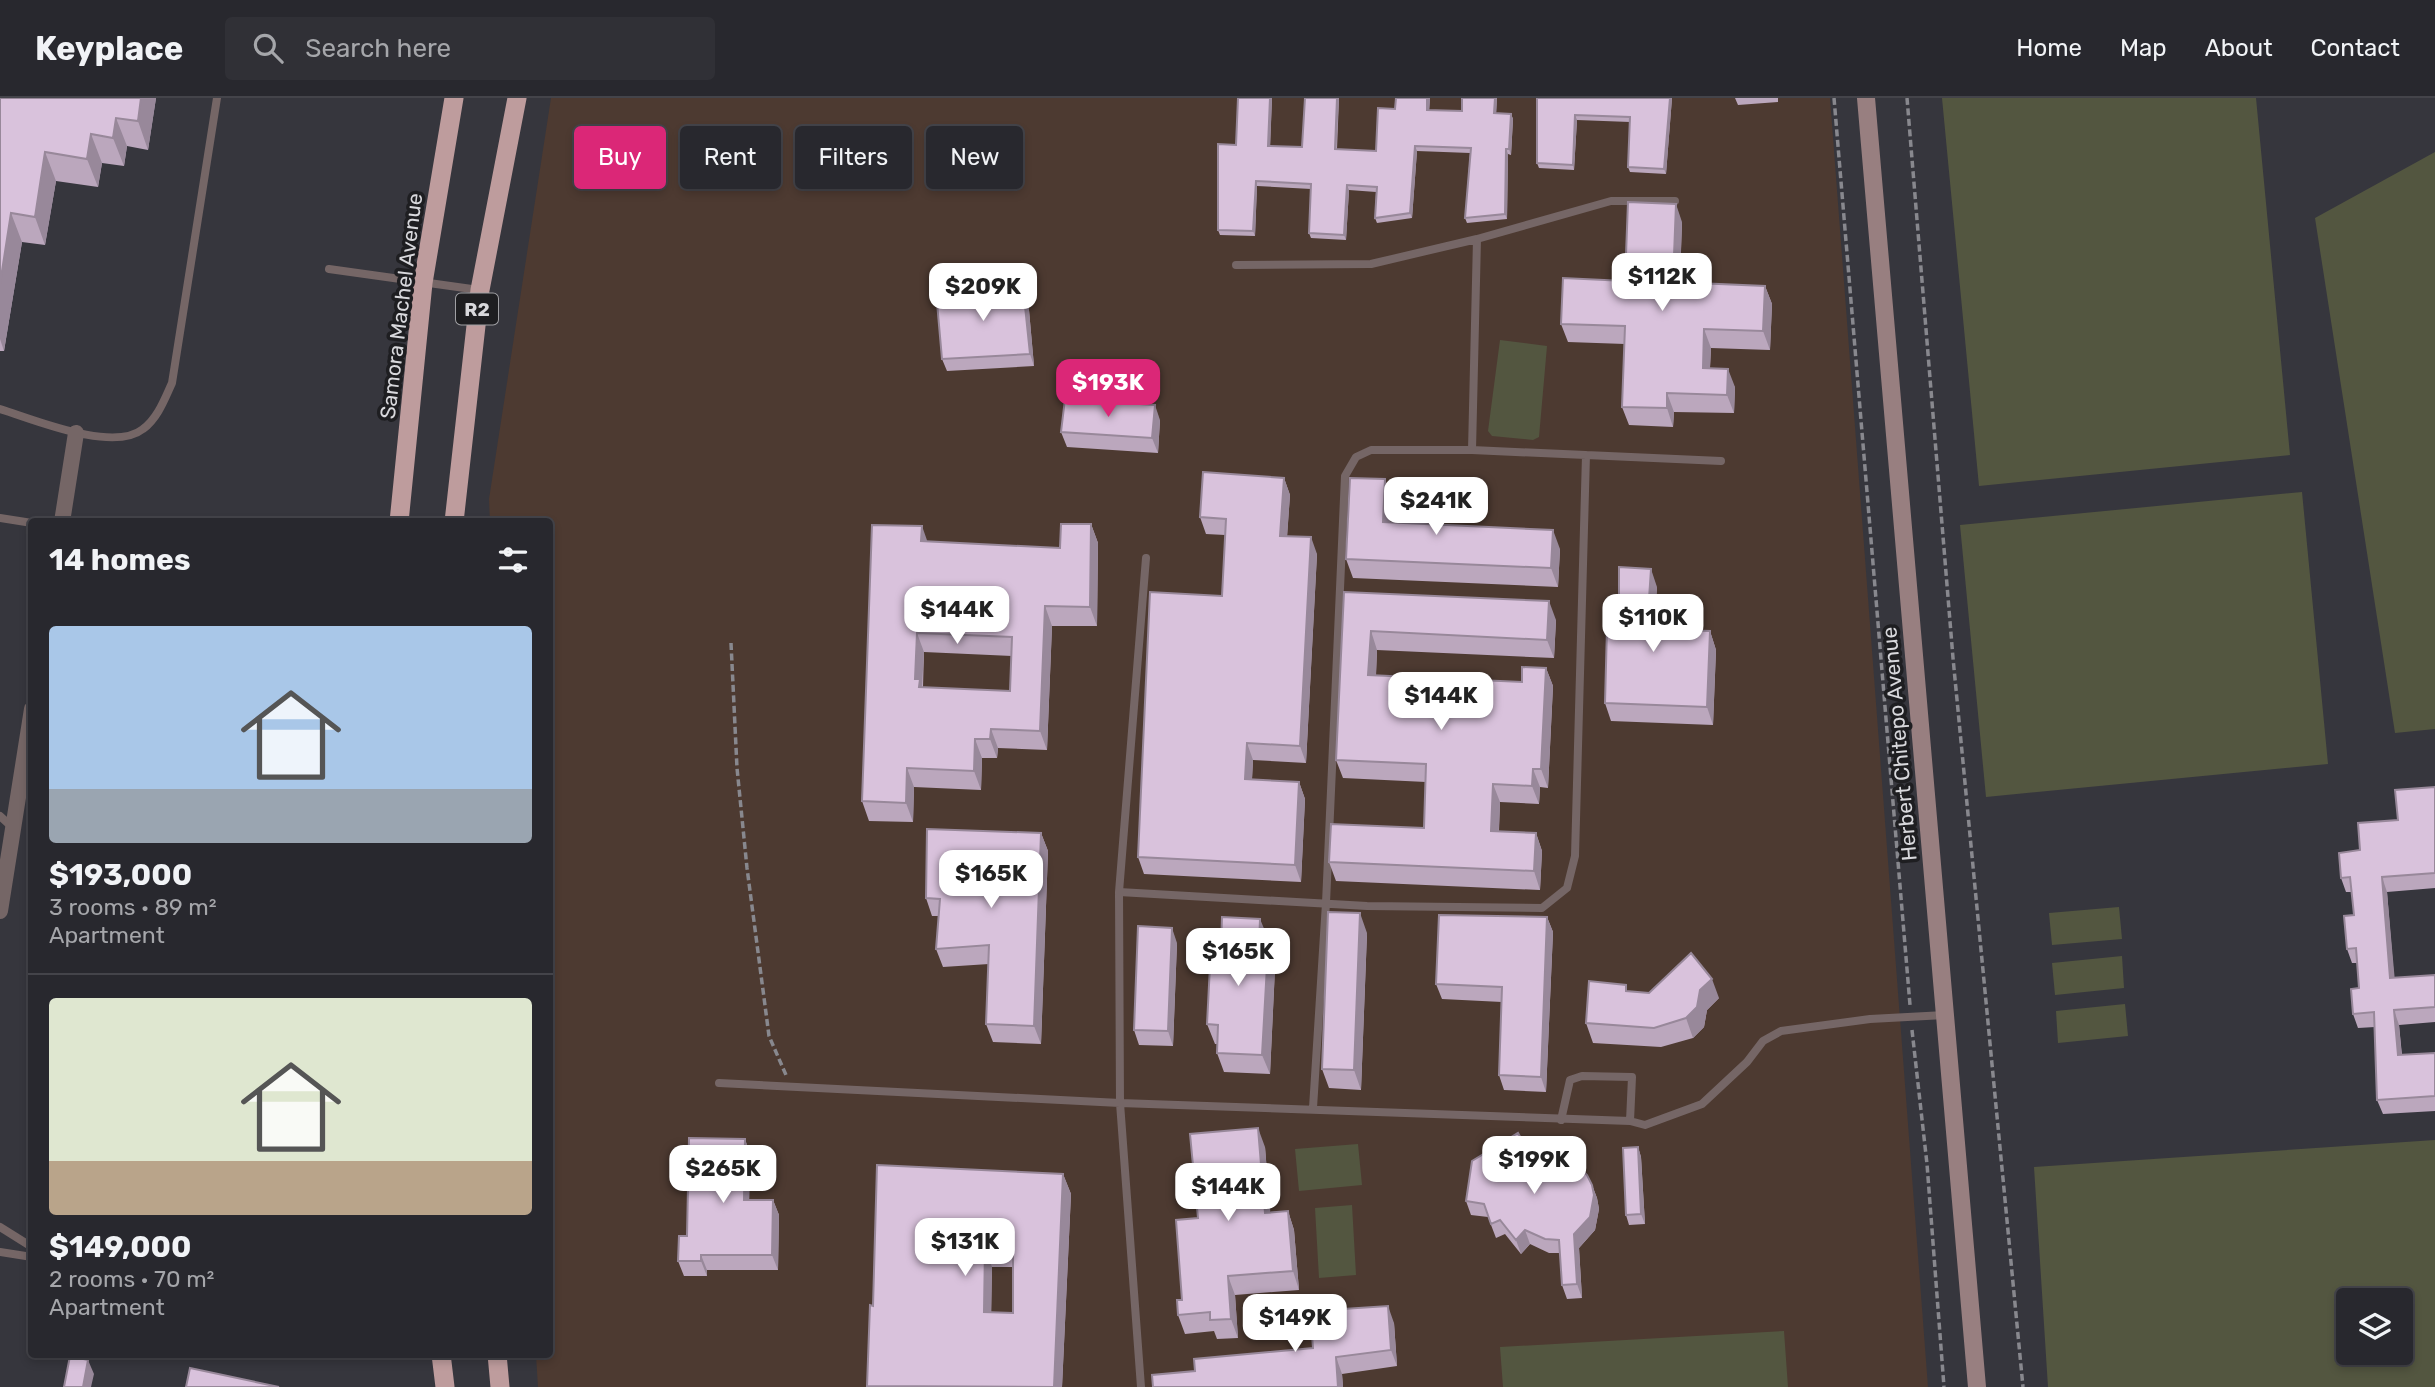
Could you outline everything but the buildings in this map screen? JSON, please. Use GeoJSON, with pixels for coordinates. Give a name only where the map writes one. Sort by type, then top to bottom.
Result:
{"type":"FeatureCollection","features":[{"type":"Feature","properties":{"kind":"highway","name":"Samora Machel Avenue"},"geometry":{"type":"LineString","coordinates":[[399,518],[423,283],[454,98]]}},
{"type":"Feature","properties":{"kind":"highway","name":"R2"},"geometry":{"type":"LineString","coordinates":[[454,518],[480,290],[517,98]]}},
{"type":"Feature","properties":{"kind":"highway"},"geometry":{"type":"LineString","coordinates":[[441,1358],[445,1387]]}},
{"type":"Feature","properties":{"kind":"highway"},"geometry":{"type":"LineString","coordinates":[[497,1358],[500,1387]]}},
{"type":"Feature","properties":{"kind":"main road","name":"Herbert Chitepo Avenue"},"geometry":{"type":"LineString","coordinates":[[1866,98],[1977,1387]]}},
{"type":"Feature","properties":{"kind":"street"},"geometry":{"type":"LineString","coordinates":[[63,518],[76,433]]}},
{"type":"Feature","properties":{"kind":"street"},"geometry":{"type":"LineString","coordinates":[[0,911],[28,733]]}},
{"type":"Feature","properties":{"kind":"lane"},"geometry":{"type":"LineString","coordinates":[[0,409],[76,433],[122,437],[143,430],[159,410],[172,383],[217,98]]}},
{"type":"Feature","properties":{"kind":"lane"},"geometry":{"type":"LineString","coordinates":[[1237,265],[1371,264],[1477,239],[1611,201],[1675,201]]}},
{"type":"Feature","properties":{"kind":"lane"},"geometry":{"type":"LineString","coordinates":[[1472,450],[1477,239]]}},
{"type":"Feature","properties":{"kind":"lane"},"geometry":{"type":"LineString","coordinates":[[330,269],[480,290]]}},
{"type":"Feature","properties":{"kind":"lane"},"geometry":{"type":"LineString","coordinates":[[1313,1108],[1326,903],[1345,476],[1356,457],[1371,450],[1472,450],[1721,461]]}},
{"type":"Feature","properties":{"kind":"lane"},"geometry":{"type":"LineString","coordinates":[[1119,892],[1326,903],[1542,908],[1567,888],[1575,856],[1586,455]]}},
{"type":"Feature","properties":{"kind":"lane"},"geometry":{"type":"LineString","coordinates":[[0,518],[28,522]]}},
{"type":"Feature","properties":{"kind":"lane"},"geometry":{"type":"LineString","coordinates":[[1141,1387],[1119,1103],[1119,892],[1146,558]]}},
{"type":"Feature","properties":{"kind":"lane"},"geometry":{"type":"LineString","coordinates":[[0,816],[12,828]]}},
{"type":"Feature","properties":{"kind":"lane"},"geometry":{"type":"LineString","coordinates":[[719,1083],[1119,1103],[1630,1121],[1645,1125],[1702,1104],[1747,1062],[1763,1041],[1781,1031],[1945,1015]]}},
{"type":"Feature","properties":{"kind":"lane"},"geometry":{"type":"LineString","coordinates":[[1561,1120],[1570,1080],[1594,1076],[1632,1077],[1630,1121]]}},
{"type":"Feature","properties":{"kind":"lane"},"geometry":{"type":"LineString","coordinates":[[0,1227],[28,1244]]}},
{"type":"Feature","properties":{"kind":"lane"},"geometry":{"type":"LineString","coordinates":[[0,1252],[28,1256]]}},
{"type":"Feature","properties":{"kind":"path"},"geometry":{"type":"LineString","coordinates":[[1834,98],[1944,1387]]}},
{"type":"Feature","properties":{"kind":"path"},"geometry":{"type":"LineString","coordinates":[[1907,98],[1953,658],[2023,1387]]}},
{"type":"Feature","properties":{"kind":"path"},"geometry":{"type":"LineString","coordinates":[[731,643],[737,768],[769,1036],[791,1086]]}},
{"type":"Feature","properties":{"kind":"shaded area"},"geometry":{"type":"Polygon","coordinates":[[[551,98],[1830,98],[1928,1387],[538,1387],[536,1358],[553,1358],[553,518],[490,518],[489,499],[551,98]]]}},
{"type":"Feature","properties":{"kind":"green space"},"geometry":{"type":"Polygon","coordinates":[[[1942,98],[2256,98],[2290,455],[1979,486],[1942,98]]]}},
{"type":"Feature","properties":{"kind":"green space"},"geometry":{"type":"Polygon","coordinates":[[[2435,152],[2435,729],[2395,733],[2315,218],[2435,152]]]}},
{"type":"Feature","properties":{"kind":"green space"},"geometry":{"type":"Polygon","coordinates":[[[1500,340],[1547,346],[1539,437],[1533,440],[1492,436],[1488,431],[1500,340]]]}},
{"type":"Feature","properties":{"kind":"green space"},"geometry":{"type":"Polygon","coordinates":[[[2302,492],[2328,764],[1986,797],[1960,525],[2302,492]]]}},
{"type":"Feature","properties":{"kind":"green space"},"geometry":{"type":"Polygon","coordinates":[[[2119,907],[2122,939],[2052,945],[2049,913],[2119,907]]]}},
{"type":"Feature","properties":{"kind":"green space"},"geometry":{"type":"Polygon","coordinates":[[[2122,956],[2124,988],[2055,995],[2052,963],[2122,956]]]}},
{"type":"Feature","properties":{"kind":"green space"},"geometry":{"type":"Polygon","coordinates":[[[2125,1004],[2128,1036],[2058,1043],[2056,1011],[2125,1004]]]}},
{"type":"Feature","properties":{"kind":"green space"},"geometry":{"type":"Polygon","coordinates":[[[2435,1140],[2435,1387],[2048,1387],[2034,1167],[2435,1140]]]}},
{"type":"Feature","properties":{"kind":"green space"},"geometry":{"type":"Polygon","coordinates":[[[1358,1144],[1362,1185],[1299,1191],[1295,1149],[1358,1144]]]}},
{"type":"Feature","properties":{"kind":"green space"},"geometry":{"type":"Polygon","coordinates":[[[1352,1205],[1356,1275],[1319,1278],[1315,1208],[1352,1205]]]}},
{"type":"Feature","properties":{"kind":"green space"},"geometry":{"type":"Polygon","coordinates":[[[1784,1331],[1788,1387],[1503,1387],[1500,1347],[1784,1331]]]}}]}
